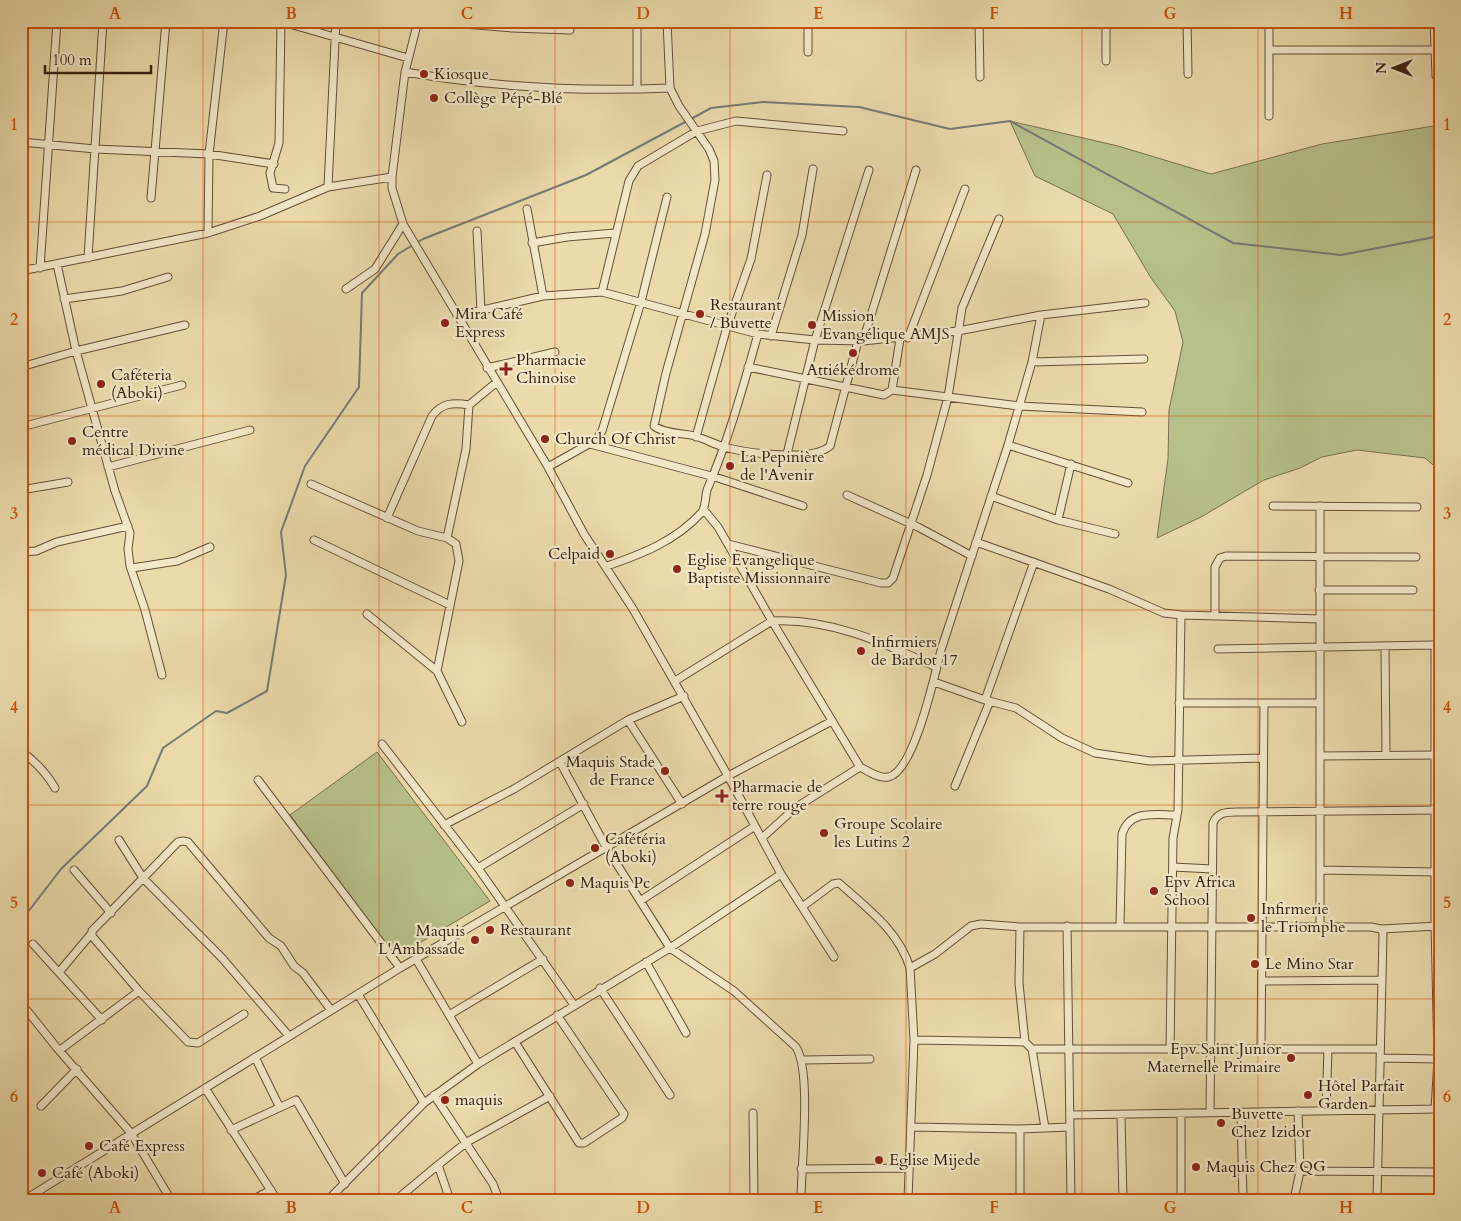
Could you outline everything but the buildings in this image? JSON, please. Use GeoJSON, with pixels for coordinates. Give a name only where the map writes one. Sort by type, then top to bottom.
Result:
{"type":"FeatureCollection","features":[{"type":"Feature","properties":{"kind":"main road"},"geometry":{"type":"LineString","coordinates":[[21,1194],[25,1200]]}},
{"type":"Feature","properties":{"kind":"street"},"geometry":{"type":"LineString","coordinates":[[40,268],[57,21]]}},
{"type":"Feature","properties":{"kind":"street"},"geometry":{"type":"LineString","coordinates":[[88,258],[103,21]]}},
{"type":"Feature","properties":{"kind":"street"},"geometry":{"type":"LineString","coordinates":[[151,198],[166,21]]}},
{"type":"Feature","properties":{"kind":"street"},"geometry":{"type":"LineString","coordinates":[[208,233],[209,154],[224,21]]}},
{"type":"Feature","properties":{"kind":"street"},"geometry":{"type":"LineString","coordinates":[[328,187],[336,21]]}},
{"type":"Feature","properties":{"kind":"street"},"geometry":{"type":"LineString","coordinates":[[418,21],[405,72],[392,177],[392,188],[403,224],[487,368],[548,467],[584,534],[607,566],[684,696],[781,874],[834,957]]}},
{"type":"Feature","properties":{"kind":"street"},"geometry":{"type":"LineString","coordinates":[[426,21],[512,28],[570,30]]}},
{"type":"Feature","properties":{"kind":"street"},"geometry":{"type":"LineString","coordinates":[[637,21],[637,89]]}},
{"type":"Feature","properties":{"kind":"street"},"geometry":{"type":"LineString","coordinates":[[667,21],[670,88],[679,106],[706,142],[714,161],[714,188],[705,234],[654,424],[656,428],[696,436],[725,447],[787,454],[815,454],[824,451],[830,446],[846,388],[916,170]]}},
{"type":"Feature","properties":{"kind":"street"},"geometry":{"type":"LineString","coordinates":[[808,21],[808,52]]}},
{"type":"Feature","properties":{"kind":"street"},"geometry":{"type":"LineString","coordinates":[[979,21],[980,77]]}},
{"type":"Feature","properties":{"kind":"street"},"geometry":{"type":"LineString","coordinates":[[1106,21],[1106,61]]}},
{"type":"Feature","properties":{"kind":"street"},"geometry":{"type":"LineString","coordinates":[[1187,21],[1188,74]]}},
{"type":"Feature","properties":{"kind":"street"},"geometry":{"type":"LineString","coordinates":[[1269,21],[1269,116]]}},
{"type":"Feature","properties":{"kind":"street"},"geometry":{"type":"LineString","coordinates":[[1434,21],[1436,76]]}},
{"type":"Feature","properties":{"kind":"street"},"geometry":{"type":"LineString","coordinates":[[285,189],[273,188],[270,173],[279,142],[280,22],[408,58]]}},
{"type":"Feature","properties":{"kind":"street"},"geometry":{"type":"LineString","coordinates":[[1269,50],[1435,50]]}},
{"type":"Feature","properties":{"kind":"street"},"geometry":{"type":"LineString","coordinates":[[405,72],[555,88],[670,88]]}},
{"type":"Feature","properties":{"kind":"street"},"geometry":{"type":"LineString","coordinates":[[602,292],[629,181],[638,166],[698,131],[736,121],[843,131]]}},
{"type":"Feature","properties":{"kind":"street"},"geometry":{"type":"LineString","coordinates":[[21,142],[95,149],[209,154],[274,164]]}},
{"type":"Feature","properties":{"kind":"street"},"geometry":{"type":"LineString","coordinates":[[771,336],[802,235],[813,169]]}},
{"type":"Feature","properties":{"kind":"street"},"geometry":{"type":"LineString","coordinates":[[787,454],[815,340],[870,170]]}},
{"type":"Feature","properties":{"kind":"street"},"geometry":{"type":"LineString","coordinates":[[696,436],[727,327],[751,259],[767,175]]}},
{"type":"Feature","properties":{"kind":"street"},"geometry":{"type":"LineString","coordinates":[[21,271],[208,233],[260,216],[328,187],[392,177]]}},
{"type":"Feature","properties":{"kind":"street"},"geometry":{"type":"LineString","coordinates":[[892,390],[904,338],[965,189]]}},
{"type":"Feature","properties":{"kind":"street"},"geometry":{"type":"LineString","coordinates":[[548,467],[590,444],[599,436],[605,422],[641,302],[667,197]]}},
{"type":"Feature","properties":{"kind":"street"},"geometry":{"type":"LineString","coordinates":[[527,209],[543,296]]}},
{"type":"Feature","properties":{"kind":"street"},"geometry":{"type":"LineString","coordinates":[[728,544],[885,583],[893,578],[928,476],[948,397],[962,308],[999,219]]}},
{"type":"Feature","properties":{"kind":"street"},"geometry":{"type":"LineString","coordinates":[[346,289],[378,264],[403,224]]}},
{"type":"Feature","properties":{"kind":"street"},"geometry":{"type":"LineString","coordinates":[[476,231],[480,310]]}},
{"type":"Feature","properties":{"kind":"street"},"geometry":{"type":"LineString","coordinates":[[532,243],[567,237],[615,233]]}},
{"type":"Feature","properties":{"kind":"street"},"geometry":{"type":"LineString","coordinates":[[56,264],[92,410],[130,533],[128,549],[132,568],[146,610],[162,675]]}},
{"type":"Feature","properties":{"kind":"street"},"geometry":{"type":"LineString","coordinates":[[64,300],[122,291],[168,277]]}},
{"type":"Feature","properties":{"kind":"street"},"geometry":{"type":"LineString","coordinates":[[457,316],[543,296],[602,292],[758,334],[815,340],[861,341],[958,331],[1041,316],[1145,303]]}},
{"type":"Feature","properties":{"kind":"street"},"geometry":{"type":"LineString","coordinates":[[704,510],[728,544],[860,767],[875,775],[887,778],[898,774],[913,745],[990,496],[1008,445],[1032,362],[1041,316]]}},
{"type":"Feature","properties":{"kind":"street"},"geometry":{"type":"LineString","coordinates":[[21,367],[76,351],[185,325]]}},
{"type":"Feature","properties":{"kind":"street"},"geometry":{"type":"LineString","coordinates":[[607,566],[637,556],[665,542],[686,527],[704,510],[707,491],[715,477],[725,447],[758,334]]}},
{"type":"Feature","properties":{"kind":"street"},"geometry":{"type":"LineString","coordinates":[[487,368],[555,352]]}},
{"type":"Feature","properties":{"kind":"street"},"geometry":{"type":"LineString","coordinates":[[1032,362],[1144,359]]}},
{"type":"Feature","properties":{"kind":"street"},"geometry":{"type":"LineString","coordinates":[[748,367],[878,395],[884,395],[892,390],[1019,406],[1142,412]]}},
{"type":"Feature","properties":{"kind":"street"},"geometry":{"type":"LineString","coordinates":[[387,518],[432,416],[438,408],[446,404],[469,405],[497,382]]}},
{"type":"Feature","properties":{"kind":"street"},"geometry":{"type":"LineString","coordinates":[[21,427],[182,385]]}},
{"type":"Feature","properties":{"kind":"street"},"geometry":{"type":"LineString","coordinates":[[447,538],[466,449],[469,405]]}},
{"type":"Feature","properties":{"kind":"street"},"geometry":{"type":"LineString","coordinates":[[108,466],[250,430]]}},
{"type":"Feature","properties":{"kind":"street"},"geometry":{"type":"LineString","coordinates":[[590,444],[715,477],[803,506]]}},
{"type":"Feature","properties":{"kind":"street"},"geometry":{"type":"LineString","coordinates":[[1008,445],[1128,483]]}},
{"type":"Feature","properties":{"kind":"street"},"geometry":{"type":"LineString","coordinates":[[1058,520],[1071,464]]}},
{"type":"Feature","properties":{"kind":"street"},"geometry":{"type":"LineString","coordinates":[[21,490],[68,482]]}},
{"type":"Feature","properties":{"kind":"street"},"geometry":{"type":"LineString","coordinates":[[311,484],[387,518],[432,536],[447,538],[456,544],[459,552],[444,643],[437,671]]}},
{"type":"Feature","properties":{"kind":"street"},"geometry":{"type":"LineString","coordinates":[[847,495],[910,524],[972,556]]}},
{"type":"Feature","properties":{"kind":"street"},"geometry":{"type":"LineString","coordinates":[[990,496],[1058,520],[1115,534]]}},
{"type":"Feature","properties":{"kind":"street"},"geometry":{"type":"LineString","coordinates":[[1273,506],[1418,507]]}},
{"type":"Feature","properties":{"kind":"street"},"geometry":{"type":"LineString","coordinates":[[1320,506],[1320,928]]}},
{"type":"Feature","properties":{"kind":"street"},"geometry":{"type":"LineString","coordinates":[[21,552],[36,552],[57,542],[128,526]]}},
{"type":"Feature","properties":{"kind":"street"},"geometry":{"type":"LineString","coordinates":[[314,540],[450,605]]}},
{"type":"Feature","properties":{"kind":"street"},"geometry":{"type":"LineString","coordinates":[[976,542],[1109,589],[1164,613],[1320,619]]}},
{"type":"Feature","properties":{"kind":"street"},"geometry":{"type":"LineString","coordinates":[[132,568],[177,561],[210,547]]}},
{"type":"Feature","properties":{"kind":"street"},"geometry":{"type":"LineString","coordinates":[[1215,615],[1215,566],[1220,558],[1233,556],[1416,558]]}},
{"type":"Feature","properties":{"kind":"street"},"geometry":{"type":"LineString","coordinates":[[955,786],[988,701],[1034,562]]}},
{"type":"Feature","properties":{"kind":"street"},"geometry":{"type":"LineString","coordinates":[[1319,590],[1413,590]]}},
{"type":"Feature","properties":{"kind":"street"},"geometry":{"type":"LineString","coordinates":[[367,614],[437,671],[462,722]]}},
{"type":"Feature","properties":{"kind":"street"},"geometry":{"type":"LineString","coordinates":[[1170,1050],[1172,867],[1174,830],[1177,815],[1179,760],[1181,615]]}},
{"type":"Feature","properties":{"kind":"street"},"geometry":{"type":"LineString","coordinates":[[675,681],[772,621],[806,620],[851,631],[936,667]]}},
{"type":"Feature","properties":{"kind":"street"},"geometry":{"type":"LineString","coordinates":[[1070,1115],[1438,1109],[1438,926],[1436,872],[1438,755],[1435,648],[1433,645],[1218,649]]}},
{"type":"Feature","properties":{"kind":"street"},"geometry":{"type":"LineString","coordinates":[[1384,647],[1386,754]]}},
{"type":"Feature","properties":{"kind":"street"},"geometry":{"type":"LineString","coordinates":[[934,682],[988,701],[1016,708],[1062,738],[1086,750],[1134,760],[1263,758]]}},
{"type":"Feature","properties":{"kind":"street"},"geometry":{"type":"LineString","coordinates":[[444,825],[560,762],[628,720],[684,696]]}},
{"type":"Feature","properties":{"kind":"street"},"geometry":{"type":"LineString","coordinates":[[1179,703],[1319,704]]}},
{"type":"Feature","properties":{"kind":"street"},"geometry":{"type":"LineString","coordinates":[[1261,1049],[1264,703]]}},
{"type":"Feature","properties":{"kind":"street"},"geometry":{"type":"LineString","coordinates":[[628,720],[682,804]]}},
{"type":"Feature","properties":{"kind":"street"},"geometry":{"type":"LineString","coordinates":[[25,1200],[400,968],[728,776],[832,721]]}},
{"type":"Feature","properties":{"kind":"street"},"geometry":{"type":"LineString","coordinates":[[21,730],[23,738],[21,744]]}},
{"type":"Feature","properties":{"kind":"street"},"geometry":{"type":"LineString","coordinates":[[382,744],[507,907],[574,1005]]}},
{"type":"Feature","properties":{"kind":"street"},"geometry":{"type":"LineString","coordinates":[[21,750],[46,772],[55,788]]}},
{"type":"Feature","properties":{"kind":"street"},"geometry":{"type":"LineString","coordinates":[[1320,756],[1438,755]]}},
{"type":"Feature","properties":{"kind":"street"},"geometry":{"type":"LineString","coordinates":[[560,762],[606,847],[670,948],[734,991],[796,1047],[802,1060],[805,1090],[801,1200]]}},
{"type":"Feature","properties":{"kind":"street"},"geometry":{"type":"LineString","coordinates":[[762,838],[794,808],[860,767]]}},
{"type":"Feature","properties":{"kind":"street"},"geometry":{"type":"LineString","coordinates":[[258,780],[400,968]]}},
{"type":"Feature","properties":{"kind":"street"},"geometry":{"type":"LineString","coordinates":[[478,868],[584,804]]}},
{"type":"Feature","properties":{"kind":"street"},"geometry":{"type":"LineString","coordinates":[[1210,1112],[1212,868],[1213,823],[1215,818],[1227,812],[1438,810]]}},
{"type":"Feature","properties":{"kind":"street"},"geometry":{"type":"LineString","coordinates":[[1120,926],[1122,834],[1125,825],[1131,819],[1142,815],[1177,815]]}},
{"type":"Feature","properties":{"kind":"street"},"geometry":{"type":"LineString","coordinates":[[640,901],[755,826]]}},
{"type":"Feature","properties":{"kind":"street"},"geometry":{"type":"LineString","coordinates":[[119,840],[143,878],[222,958],[289,1036]]}},
{"type":"Feature","properties":{"kind":"street"},"geometry":{"type":"LineString","coordinates":[[60,971],[91,934],[178,842],[188,842],[269,938],[282,946],[294,966],[303,973],[331,1010]]}},
{"type":"Feature","properties":{"kind":"street"},"geometry":{"type":"LineString","coordinates":[[1172,867],[1212,868]]}},
{"type":"Feature","properties":{"kind":"street"},"geometry":{"type":"LineString","coordinates":[[74,870],[111,913]]}},
{"type":"Feature","properties":{"kind":"street"},"geometry":{"type":"LineString","coordinates":[[1320,870],[1436,872]]}},
{"type":"Feature","properties":{"kind":"street"},"geometry":{"type":"LineString","coordinates":[[328,1200],[434,1095],[478,1064],[600,988],[670,948],[781,874]]}},
{"type":"Feature","properties":{"kind":"street"},"geometry":{"type":"LineString","coordinates":[[802,907],[833,884],[839,882],[890,931],[900,944],[910,968],[914,1040],[912,1127],[907,1168],[908,1200]]}},
{"type":"Feature","properties":{"kind":"street"},"geometry":{"type":"LineString","coordinates":[[910,968],[934,954],[971,926],[981,924],[1020,927],[1371,927],[1382,929],[1438,926]]}},
{"type":"Feature","properties":{"kind":"street"},"geometry":{"type":"LineString","coordinates":[[1067,926],[1071,1200]]}},
{"type":"Feature","properties":{"kind":"street"},"geometry":{"type":"LineString","coordinates":[[1020,927],[1019,983],[1024,1020],[1024,1042]]}},
{"type":"Feature","properties":{"kind":"street"},"geometry":{"type":"LineString","coordinates":[[1377,1200],[1384,933],[1382,929]]}},
{"type":"Feature","properties":{"kind":"street"},"geometry":{"type":"LineString","coordinates":[[91,934],[138,991],[192,1044],[244,1014]]}},
{"type":"Feature","properties":{"kind":"street"},"geometry":{"type":"LineString","coordinates":[[32,944],[60,971],[102,1020]]}},
{"type":"Feature","properties":{"kind":"street"},"geometry":{"type":"LineString","coordinates":[[416,959],[478,1064]]}},
{"type":"Feature","properties":{"kind":"street"},"geometry":{"type":"LineString","coordinates":[[449,1015],[543,959]]}},
{"type":"Feature","properties":{"kind":"street"},"geometry":{"type":"LineString","coordinates":[[646,962],[686,1033]]}},
{"type":"Feature","properties":{"kind":"street"},"geometry":{"type":"LineString","coordinates":[[1262,981],[1382,980]]}},
{"type":"Feature","properties":{"kind":"street"},"geometry":{"type":"LineString","coordinates":[[600,988],[670,1095]]}},
{"type":"Feature","properties":{"kind":"street"},"geometry":{"type":"LineString","coordinates":[[60,1050],[138,991]]}},
{"type":"Feature","properties":{"kind":"street"},"geometry":{"type":"LineString","coordinates":[[358,994],[424,1103]]}},
{"type":"Feature","properties":{"kind":"street"},"geometry":{"type":"LineString","coordinates":[[21,1003],[57,1048],[131,1133],[171,1200]]}},
{"type":"Feature","properties":{"kind":"street"},"geometry":{"type":"LineString","coordinates":[[515,1042],[579,1143],[584,1143],[624,1117],[624,1114],[557,1015]]}},
{"type":"Feature","properties":{"kind":"street"},"geometry":{"type":"LineString","coordinates":[[914,1040],[1024,1042],[1032,1049],[1045,1128]]}},
{"type":"Feature","properties":{"kind":"street"},"geometry":{"type":"LineString","coordinates":[[1032,1049],[1210,1050],[1380,1048]]}},
{"type":"Feature","properties":{"kind":"street"},"geometry":{"type":"LineString","coordinates":[[1326,1110],[1328,1049]]}},
{"type":"Feature","properties":{"kind":"street"},"geometry":{"type":"LineString","coordinates":[[255,1057],[279,1106]]}},
{"type":"Feature","properties":{"kind":"street"},"geometry":{"type":"LineString","coordinates":[[1380,1058],[1439,1059]]}},
{"type":"Feature","properties":{"kind":"street"},"geometry":{"type":"LineString","coordinates":[[802,1060],[870,1059]]}},
{"type":"Feature","properties":{"kind":"street"},"geometry":{"type":"LineString","coordinates":[[41,1106],[77,1069]]}},
{"type":"Feature","properties":{"kind":"street"},"geometry":{"type":"LineString","coordinates":[[205,1088],[277,1200]]}},
{"type":"Feature","properties":{"kind":"street"},"geometry":{"type":"LineString","coordinates":[[434,1095],[467,1142],[493,1184],[499,1200]]}},
{"type":"Feature","properties":{"kind":"street"},"geometry":{"type":"LineString","coordinates":[[396,1200],[467,1142],[550,1096]]}},
{"type":"Feature","properties":{"kind":"street"},"geometry":{"type":"LineString","coordinates":[[231,1130],[279,1106],[296,1100],[345,1184]]}},
{"type":"Feature","properties":{"kind":"street"},"geometry":{"type":"LineString","coordinates":[[1294,1200],[1300,1171],[1298,1111]]}},
{"type":"Feature","properties":{"kind":"street"},"geometry":{"type":"LineString","coordinates":[[1241,1112],[1243,1200]]}},
{"type":"Feature","properties":{"kind":"street"},"geometry":{"type":"LineString","coordinates":[[753,1113],[754,1200]]}},
{"type":"Feature","properties":{"kind":"street"},"geometry":{"type":"LineString","coordinates":[[1180,1200],[1181,1113]]}},
{"type":"Feature","properties":{"kind":"street"},"geometry":{"type":"LineString","coordinates":[[1122,1115],[1123,1200]]}},
{"type":"Feature","properties":{"kind":"street"},"geometry":{"type":"LineString","coordinates":[[912,1127],[1020,1129],[1070,1127]]}},
{"type":"Feature","properties":{"kind":"street"},"geometry":{"type":"LineString","coordinates":[[1020,1129],[1020,1200]]}},
{"type":"Feature","properties":{"kind":"street"},"geometry":{"type":"LineString","coordinates":[[438,1165],[450,1200]]}},
{"type":"Feature","properties":{"kind":"street"},"geometry":{"type":"LineString","coordinates":[[801,1169],[907,1168]]}},
{"type":"Feature","properties":{"kind":"street"},"geometry":{"type":"LineString","coordinates":[[1300,1171],[1440,1172]]}},
{"type":"Feature","properties":{"kind":"street"},"geometry":{"type":"LineString","coordinates":[[252,1200],[271,1190]]}},
{"type":"Feature","properties":{"kind":"green space"},"geometry":{"type":"Polygon","coordinates":[[[1010,121],[1118,146],[1211,174],[1322,144],[1440,125],[1440,471],[1425,458],[1357,450],[1322,457],[1300,468],[1264,480],[1201,517],[1157,538],[1168,459],[1169,410],[1183,342],[1175,311],[1151,278],[1113,214],[1035,176],[1010,121]]]}},
{"type":"Feature","properties":{"kind":"green space"},"geometry":{"type":"Polygon","coordinates":[[[377,752],[490,901],[396,957],[290,815],[377,752]]]}},
{"type":"Feature","properties":{"kind":"waterway"},"geometry":{"type":"LineString","coordinates":[[691,119],[711,108],[763,102],[859,107],[950,129],[1010,121],[1233,243],[1341,255],[1440,236]]}},
{"type":"Feature","properties":{"kind":"waterway"},"geometry":{"type":"LineString","coordinates":[[21,921],[61,869],[147,786],[163,748],[216,711],[227,713],[267,691],[286,575],[281,532],[305,466],[359,387],[362,293],[398,254],[423,239],[586,175],[687,121]]}},
{"type":"Feature","properties":{"kind":"place","name":"Kiosque"},"geometry":{"type":"Point","coordinates":[424,74]}},
{"type":"Feature","properties":{"kind":"place","name":"Collège Pépé-Blé"},"geometry":{"type":"Point","coordinates":[434,98]}},
{"type":"Feature","properties":{"kind":"place","name":"Restaurant / Buvette"},"geometry":{"type":"Point","coordinates":[700,314]}},
{"type":"Feature","properties":{"kind":"place","name":"Mira Café Express"},"geometry":{"type":"Point","coordinates":[445,323]}},
{"type":"Feature","properties":{"kind":"place","name":"Mission Evangélique AMJS"},"geometry":{"type":"Point","coordinates":[812,325]}},
{"type":"Feature","properties":{"kind":"place","name":"Attiékédrome"},"geometry":{"type":"Point","coordinates":[853,353]}},
{"type":"Feature","properties":{"kind":"place","name":"Pharmacie Chinoise"},"geometry":{"type":"Point","coordinates":[506,369]}},
{"type":"Feature","properties":{"kind":"place","name":"Caféteria (Aboki)"},"geometry":{"type":"Point","coordinates":[101,384]}},
{"type":"Feature","properties":{"kind":"place","name":"Church Of Christ"},"geometry":{"type":"Point","coordinates":[545,439]}},
{"type":"Feature","properties":{"kind":"place","name":"Centre médical Divine"},"geometry":{"type":"Point","coordinates":[72,441]}},
{"type":"Feature","properties":{"kind":"place","name":"La Pepinière de l'Avenir"},"geometry":{"type":"Point","coordinates":[730,466]}},
{"type":"Feature","properties":{"kind":"place","name":"Celpaid"},"geometry":{"type":"Point","coordinates":[610,554]}},
{"type":"Feature","properties":{"kind":"place","name":"Eglise Evangelique Baptiste Missionnaire"},"geometry":{"type":"Point","coordinates":[677,569]}},
{"type":"Feature","properties":{"kind":"place","name":"Infirmiers de Bardot 17"},"geometry":{"type":"Point","coordinates":[861,651]}},
{"type":"Feature","properties":{"kind":"place","name":"Maquis Stade de France"},"geometry":{"type":"Point","coordinates":[665,771]}},
{"type":"Feature","properties":{"kind":"place","name":"Pharmacie de terre rouge"},"geometry":{"type":"Point","coordinates":[722,796]}},
{"type":"Feature","properties":{"kind":"place","name":"Groupe Scolaire les Lutins 2"},"geometry":{"type":"Point","coordinates":[824,833]}},
{"type":"Feature","properties":{"kind":"place","name":"Cafétéria (Aboki)"},"geometry":{"type":"Point","coordinates":[595,848]}},
{"type":"Feature","properties":{"kind":"place","name":"Maquis Pc"},"geometry":{"type":"Point","coordinates":[570,883]}},
{"type":"Feature","properties":{"kind":"place","name":"Epv Africa School"},"geometry":{"type":"Point","coordinates":[1154,891]}},
{"type":"Feature","properties":{"kind":"place","name":"Infirmerie le Triomphe"},"geometry":{"type":"Point","coordinates":[1251,918]}},
{"type":"Feature","properties":{"kind":"place","name":"Restaurant"},"geometry":{"type":"Point","coordinates":[490,930]}},
{"type":"Feature","properties":{"kind":"place","name":"Maquis L'Ambassade"},"geometry":{"type":"Point","coordinates":[475,940]}},
{"type":"Feature","properties":{"kind":"place","name":"Le Mino Star"},"geometry":{"type":"Point","coordinates":[1255,964]}},
{"type":"Feature","properties":{"kind":"place","name":"Epv Saint Junior Maternelle Primaire"},"geometry":{"type":"Point","coordinates":[1291,1058]}},
{"type":"Feature","properties":{"kind":"place","name":"Hôtel Parfait Garden"},"geometry":{"type":"Point","coordinates":[1308,1095]}},
{"type":"Feature","properties":{"kind":"place","name":"maquis"},"geometry":{"type":"Point","coordinates":[445,1100]}},
{"type":"Feature","properties":{"kind":"place","name":"Buvette Chez Izidor"},"geometry":{"type":"Point","coordinates":[1221,1123]}},
{"type":"Feature","properties":{"kind":"place","name":"Café Express"},"geometry":{"type":"Point","coordinates":[89,1146]}},
{"type":"Feature","properties":{"kind":"place","name":"Eglise Mijede"},"geometry":{"type":"Point","coordinates":[879,1160]}},
{"type":"Feature","properties":{"kind":"place","name":"Maquis Chez QG"},"geometry":{"type":"Point","coordinates":[1196,1167]}},
{"type":"Feature","properties":{"kind":"place","name":"Café (Aboki)"},"geometry":{"type":"Point","coordinates":[42,1173]}}]}
